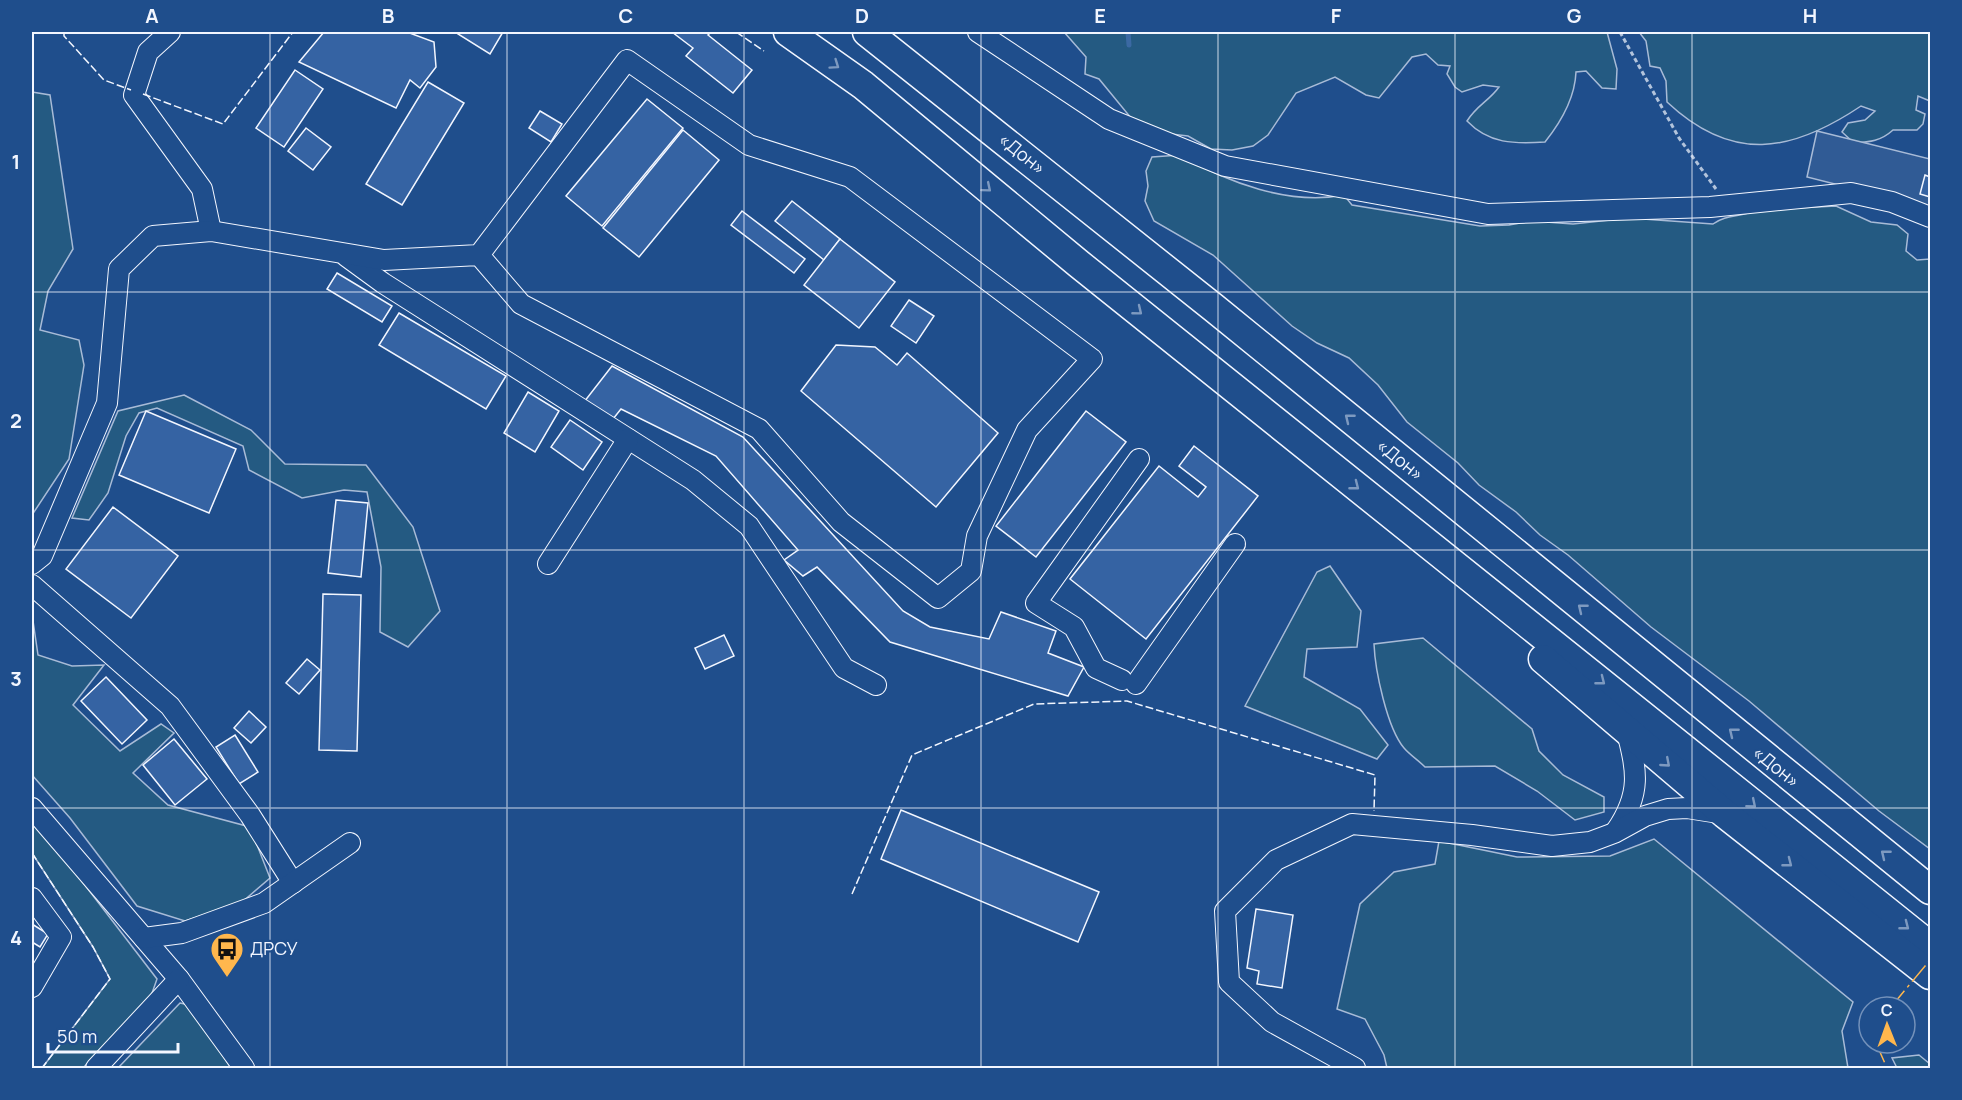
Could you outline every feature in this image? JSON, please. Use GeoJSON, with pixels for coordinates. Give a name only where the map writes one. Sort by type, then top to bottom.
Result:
{"type":"FeatureCollection","features":[{"type":"Feature","properties":{"kind":"highway"},"geometry":{"type":"LineString","coordinates":[[788,32],[863,85],[1079,264],[1930,946]]}},
{"type":"Feature","properties":{"kind":"highway","name":"«Дон»"},"geometry":{"type":"LineString","coordinates":[[867,32],[1224,315],[1930,890]]}},
{"type":"Feature","properties":{"kind":"highway"},"geometry":{"type":"LineString","coordinates":[[1506,606],[1545,662],[1626,728],[1725,814],[1930,975]]}},
{"type":"Feature","properties":{"kind":"street"},"geometry":{"type":"LineString","coordinates":[[170,32],[148,52],[134,95],[202,189],[211,231]]}},
{"type":"Feature","properties":{"kind":"street"},"geometry":{"type":"LineString","coordinates":[[978,32],[1109,118],[1225,166],[1488,214],[1728,205],[1851,193],[1892,202],[1930,217]]}},
{"type":"Feature","properties":{"kind":"street"},"geometry":{"type":"LineString","coordinates":[[32,564],[42,556],[107,403],[119,269],[153,236],[211,231],[384,260],[479,255],[627,60],[749,145],[850,177],[1092,359],[1027,430],[977,536],[972,571],[938,598],[841,522],[759,429],[521,304],[479,255]]}},
{"type":"Feature","properties":{"kind":"street"},"geometry":{"type":"LineString","coordinates":[[342,252],[383,283],[693,480],[749,526],[844,668],[876,685]]}},
{"type":"Feature","properties":{"kind":"street"},"geometry":{"type":"LineString","coordinates":[[548,564],[628,440]]}},
{"type":"Feature","properties":{"kind":"street"},"geometry":{"type":"LineString","coordinates":[[1139,459],[1036,603],[1074,627],[1096,668],[1129,682],[1235,544]]}},
{"type":"Feature","properties":{"kind":"street"},"geometry":{"type":"LineString","coordinates":[[32,585],[170,706],[250,815],[292,883]]}},
{"type":"Feature","properties":{"kind":"street"},"geometry":{"type":"LineString","coordinates":[[1614,833],[1629,811],[1635,789],[1634,763],[1626,728]]}},
{"type":"Feature","properties":{"kind":"street"},"geometry":{"type":"LineString","coordinates":[[32,808],[179,979],[244,1068]]}},
{"type":"Feature","properties":{"kind":"street"},"geometry":{"type":"LineString","coordinates":[[1355,1068],[1272,1022],[1228,982],[1226,911],[1276,860],[1352,824],[1472,835],[1552,846],[1590,842],[1614,833],[1645,816],[1668,809],[1687,808],[1725,814]]}},
{"type":"Feature","properties":{"kind":"street"},"geometry":{"type":"LineString","coordinates":[[144,938],[182,933],[264,903],[350,843]]}},
{"type":"Feature","properties":{"kind":"street"},"geometry":{"type":"LineString","coordinates":[[32,898],[61,937],[32,987]]}},
{"type":"Feature","properties":{"kind":"street"},"geometry":{"type":"LineString","coordinates":[[96,1068],[179,979]]}},
{"type":"Feature","properties":{"kind":"path"},"geometry":{"type":"LineString","coordinates":[[1620,32],[1679,138],[1728,205]]}},
{"type":"Feature","properties":{"kind":"shaded area"},"geometry":{"type":"Polygon","coordinates":[[[1064,32],[1607,32],[1617,69],[1616,89],[1602,88],[1586,71],[1576,72],[1573,91],[1566,109],[1545,142],[1503,141],[1475,129],[1467,121],[1499,87],[1483,85],[1462,92],[1455,87],[1447,74],[1450,66],[1438,65],[1426,54],[1412,57],[1379,98],[1366,95],[1335,77],[1296,93],[1268,135],[1253,146],[1232,150],[1211,149],[1188,136],[1171,134],[1131,118],[1099,79],[1085,74],[1086,57],[1064,32]]]}},
{"type":"Feature","properties":{"kind":"shaded area"},"geometry":{"type":"Polygon","coordinates":[[[1639,32],[1930,32],[1930,101],[1918,96],[1916,110],[1925,114],[1923,124],[1917,130],[1893,130],[1880,139],[1854,143],[1842,132],[1848,123],[1865,120],[1875,111],[1861,106],[1810,134],[1786,141],[1762,144],[1738,142],[1715,135],[1691,122],[1667,102],[1666,81],[1660,68],[1650,66],[1646,41],[1639,32]]]}},
{"type":"Feature","properties":{"kind":"shaded area"},"geometry":{"type":"Polygon","coordinates":[[[32,92],[50,95],[73,249],[48,291],[40,330],[79,340],[84,365],[69,459],[32,515],[32,92]]]}},
{"type":"Feature","properties":{"kind":"shaded area"},"geometry":{"type":"Polygon","coordinates":[[[1817,131],[1930,159],[1930,208],[1807,177],[1817,131]]]}},
{"type":"Feature","properties":{"kind":"shaded area"},"geometry":{"type":"Polygon","coordinates":[[[1180,155],[1238,182],[1280,194],[1323,198],[1344,195],[1352,205],[1480,226],[1532,221],[1573,224],[1629,218],[1713,224],[1725,218],[1750,213],[1764,205],[1797,208],[1836,206],[1871,222],[1897,225],[1908,234],[1906,251],[1917,260],[1930,259],[1930,849],[1879,811],[1749,701],[1651,627],[1568,555],[1540,535],[1516,512],[1479,485],[1458,463],[1407,422],[1378,385],[1349,358],[1317,343],[1292,326],[1213,255],[1154,221],[1145,201],[1148,186],[1146,171],[1152,157],[1180,155]]]}},
{"type":"Feature","properties":{"kind":"shaded area"},"geometry":{"type":"Polygon","coordinates":[[[184,395],[251,430],[285,464],[366,465],[413,527],[440,611],[408,647],[380,632],[381,567],[367,492],[344,490],[302,498],[249,470],[243,446],[157,408],[139,413],[126,436],[108,493],[89,520],[72,518],[118,411],[184,395]]]}},
{"type":"Feature","properties":{"kind":"shaded area"},"geometry":{"type":"Polygon","coordinates":[[[1330,566],[1361,611],[1357,647],[1307,649],[1304,677],[1360,709],[1388,745],[1377,759],[1245,706],[1317,572],[1330,566]]]}},
{"type":"Feature","properties":{"kind":"shaded area"},"geometry":{"type":"Polygon","coordinates":[[[32,614],[38,655],[72,666],[104,665],[73,705],[120,751],[161,724],[174,733],[133,773],[168,805],[250,827],[270,878],[241,903],[185,921],[137,906],[70,818],[32,775],[32,614]]]}},
{"type":"Feature","properties":{"kind":"shaded area"},"geometry":{"type":"Polygon","coordinates":[[[1423,638],[1532,729],[1539,751],[1563,775],[1604,797],[1604,812],[1575,820],[1537,791],[1495,766],[1425,767],[1409,753],[1398,739],[1387,713],[1379,683],[1374,644],[1423,638]]]}},
{"type":"Feature","properties":{"kind":"shaded area"},"geometry":{"type":"Polygon","coordinates":[[[32,819],[157,979],[151,996],[83,1068],[42,1068],[110,979],[93,947],[32,853],[32,819]]]}},
{"type":"Feature","properties":{"kind":"shaded area"},"geometry":{"type":"Polygon","coordinates":[[[1654,839],[1853,1002],[1842,1031],[1848,1068],[1387,1068],[1384,1055],[1365,1019],[1337,1009],[1360,904],[1394,872],[1435,864],[1439,841],[1517,857],[1610,856],[1654,839]]]}},
{"type":"Feature","properties":{"kind":"shaded area"},"geometry":{"type":"Polygon","coordinates":[[[180,1003],[189,1005],[231,1068],[118,1068],[180,1003]]]}},
{"type":"Feature","properties":{"kind":"shaded area"},"geometry":{"type":"Polygon","coordinates":[[[1919,1055],[1930,1064],[1930,1068],[1897,1068],[1892,1058],[1919,1055]]]}},
{"type":"Feature","properties":{"kind":"building"},"geometry":{"type":"Polygon","coordinates":[[[324,32],[407,32],[434,42],[436,67],[420,88],[410,80],[396,108],[299,62],[324,32]]]}},
{"type":"Feature","properties":{"kind":"building"},"geometry":{"type":"Polygon","coordinates":[[[459,32],[503,32],[490,54],[458,34],[459,32]]]}},
{"type":"Feature","properties":{"kind":"building"},"geometry":{"type":"Polygon","coordinates":[[[672,32],[711,32],[708,35],[752,70],[733,93],[686,56],[693,48],[672,32]]]}},
{"type":"Feature","properties":{"kind":"building"},"geometry":{"type":"Polygon","coordinates":[[[295,70],[323,89],[284,147],[256,128],[295,70]]]}},
{"type":"Feature","properties":{"kind":"building"},"geometry":{"type":"Polygon","coordinates":[[[428,82],[464,103],[402,205],[366,184],[428,82]]]}},
{"type":"Feature","properties":{"kind":"building"},"geometry":{"type":"Polygon","coordinates":[[[647,99],[683,128],[602,226],[566,196],[647,99]]]}},
{"type":"Feature","properties":{"kind":"building"},"geometry":{"type":"Polygon","coordinates":[[[540,111],[562,124],[551,142],[529,128],[540,111]]]}},
{"type":"Feature","properties":{"kind":"building"},"geometry":{"type":"Polygon","coordinates":[[[306,128],[331,147],[313,170],[288,151],[306,128]]]}},
{"type":"Feature","properties":{"kind":"building"},"geometry":{"type":"Polygon","coordinates":[[[683,130],[719,160],[639,257],[603,228],[683,130]]]}},
{"type":"Feature","properties":{"kind":"building"},"geometry":{"type":"Polygon","coordinates":[[[1925,175],[1930,177],[1930,197],[1920,194],[1925,175]]]}},
{"type":"Feature","properties":{"kind":"building"},"geometry":{"type":"Polygon","coordinates":[[[792,201],[840,239],[824,260],[775,221],[792,201]]]}},
{"type":"Feature","properties":{"kind":"building"},"geometry":{"type":"Polygon","coordinates":[[[742,211],[805,259],[794,273],[731,225],[742,211]]]}},
{"type":"Feature","properties":{"kind":"building"},"geometry":{"type":"Polygon","coordinates":[[[840,239],[895,282],[859,328],[804,285],[840,239]]]}},
{"type":"Feature","properties":{"kind":"building"},"geometry":{"type":"Polygon","coordinates":[[[337,273],[392,306],[382,322],[327,289],[337,273]]]}},
{"type":"Feature","properties":{"kind":"building"},"geometry":{"type":"Polygon","coordinates":[[[909,300],[934,316],[916,343],[891,326],[909,300]]]}},
{"type":"Feature","properties":{"kind":"building"},"geometry":{"type":"Polygon","coordinates":[[[399,313],[506,376],[486,409],[379,345],[399,313]]]}},
{"type":"Feature","properties":{"kind":"building"},"geometry":{"type":"Polygon","coordinates":[[[836,345],[875,347],[897,365],[907,353],[998,433],[936,507],[801,391],[836,345]]]}},
{"type":"Feature","properties":{"kind":"building"},"geometry":{"type":"Polygon","coordinates":[[[612,366],[743,437],[903,611],[930,627],[989,639],[1001,612],[1056,631],[1048,653],[1084,667],[1068,696],[890,642],[817,567],[803,576],[784,560],[798,550],[716,456],[621,409],[613,419],[584,402],[612,366]]]}},
{"type":"Feature","properties":{"kind":"building"},"geometry":{"type":"Polygon","coordinates":[[[528,392],[559,411],[535,452],[504,433],[528,392]]]}},
{"type":"Feature","properties":{"kind":"building"},"geometry":{"type":"Polygon","coordinates":[[[146,411],[236,449],[209,513],[119,475],[146,411]]]}},
{"type":"Feature","properties":{"kind":"building"},"geometry":{"type":"Polygon","coordinates":[[[1086,411],[1126,442],[1036,557],[996,526],[1086,411]]]}},
{"type":"Feature","properties":{"kind":"building"},"geometry":{"type":"Polygon","coordinates":[[[570,420],[602,442],[583,470],[551,447],[570,420]]]}},
{"type":"Feature","properties":{"kind":"building"},"geometry":{"type":"Polygon","coordinates":[[[1194,446],[1258,496],[1146,639],[1070,579],[1159,466],[1198,497],[1206,487],[1179,466],[1194,446]]]}},
{"type":"Feature","properties":{"kind":"building"},"geometry":{"type":"Polygon","coordinates":[[[336,500],[368,503],[361,577],[328,573],[336,500]]]}},
{"type":"Feature","properties":{"kind":"building"},"geometry":{"type":"Polygon","coordinates":[[[113,507],[178,556],[131,618],[66,569],[113,507]]]}},
{"type":"Feature","properties":{"kind":"building"},"geometry":{"type":"Polygon","coordinates":[[[323,594],[361,595],[357,751],[319,750],[323,594]]]}},
{"type":"Feature","properties":{"kind":"building"},"geometry":{"type":"Polygon","coordinates":[[[724,635],[734,656],[705,669],[695,648],[724,635]]]}},
{"type":"Feature","properties":{"kind":"building"},"geometry":{"type":"Polygon","coordinates":[[[307,659],[320,670],[299,694],[286,683],[307,659]]]}},
{"type":"Feature","properties":{"kind":"building"},"geometry":{"type":"Polygon","coordinates":[[[106,677],[147,720],[122,744],[81,701],[106,677]]]}},
{"type":"Feature","properties":{"kind":"building"},"geometry":{"type":"Polygon","coordinates":[[[249,711],[266,727],[251,743],[234,728],[249,711]]]}},
{"type":"Feature","properties":{"kind":"building"},"geometry":{"type":"Polygon","coordinates":[[[235,735],[258,772],[239,784],[216,747],[235,735]]]}},
{"type":"Feature","properties":{"kind":"building"},"geometry":{"type":"Polygon","coordinates":[[[174,739],[207,779],[175,805],[143,765],[174,739]]]}},
{"type":"Feature","properties":{"kind":"building"},"geometry":{"type":"Polygon","coordinates":[[[901,810],[1099,892],[1078,942],[881,859],[901,810]]]}},
{"type":"Feature","properties":{"kind":"building"},"geometry":{"type":"Polygon","coordinates":[[[1256,909],[1293,915],[1282,988],[1257,984],[1259,971],[1247,968],[1256,909]]]}},
{"type":"Feature","properties":{"kind":"building"},"geometry":{"type":"Polygon","coordinates":[[[32,924],[48,934],[40,947],[32,942],[32,924]]]}},
{"type":"Feature","properties":{"kind":"waterway"},"geometry":{"type":"LineString","coordinates":[[1128,32],[1129,45]]}},
{"type":"Feature","properties":{"kind":"fence"},"geometry":{"type":"LineString","coordinates":[[64,32],[64,36],[104,80],[131,90]]}},
{"type":"Feature","properties":{"kind":"fence"},"geometry":{"type":"LineString","coordinates":[[143,94],[223,124],[293,32]]}},
{"type":"Feature","properties":{"kind":"fence"},"geometry":{"type":"LineString","coordinates":[[736,32],[764,51]]}},
{"type":"Feature","properties":{"kind":"fence"},"geometry":{"type":"LineString","coordinates":[[852,894],[912,755],[1034,704],[1127,701],[1375,775],[1374,811]]}},
{"type":"Feature","properties":{"kind":"fence"},"geometry":{"type":"LineString","coordinates":[[32,853],[93,947],[110,979],[42,1068]]}},
{"type":"Feature","properties":{"kind":"power"},"geometry":{"type":"LineString","coordinates":[[1901,995],[1930,960]]}},
{"type":"Feature","properties":{"kind":"power"},"geometry":{"type":"LineString","coordinates":[[1881,1055],[1887,1068]]}},
{"type":"Feature","properties":{"kind":"place","name":"ДРСУ"},"geometry":{"type":"Point","coordinates":[227,978]}}]}
